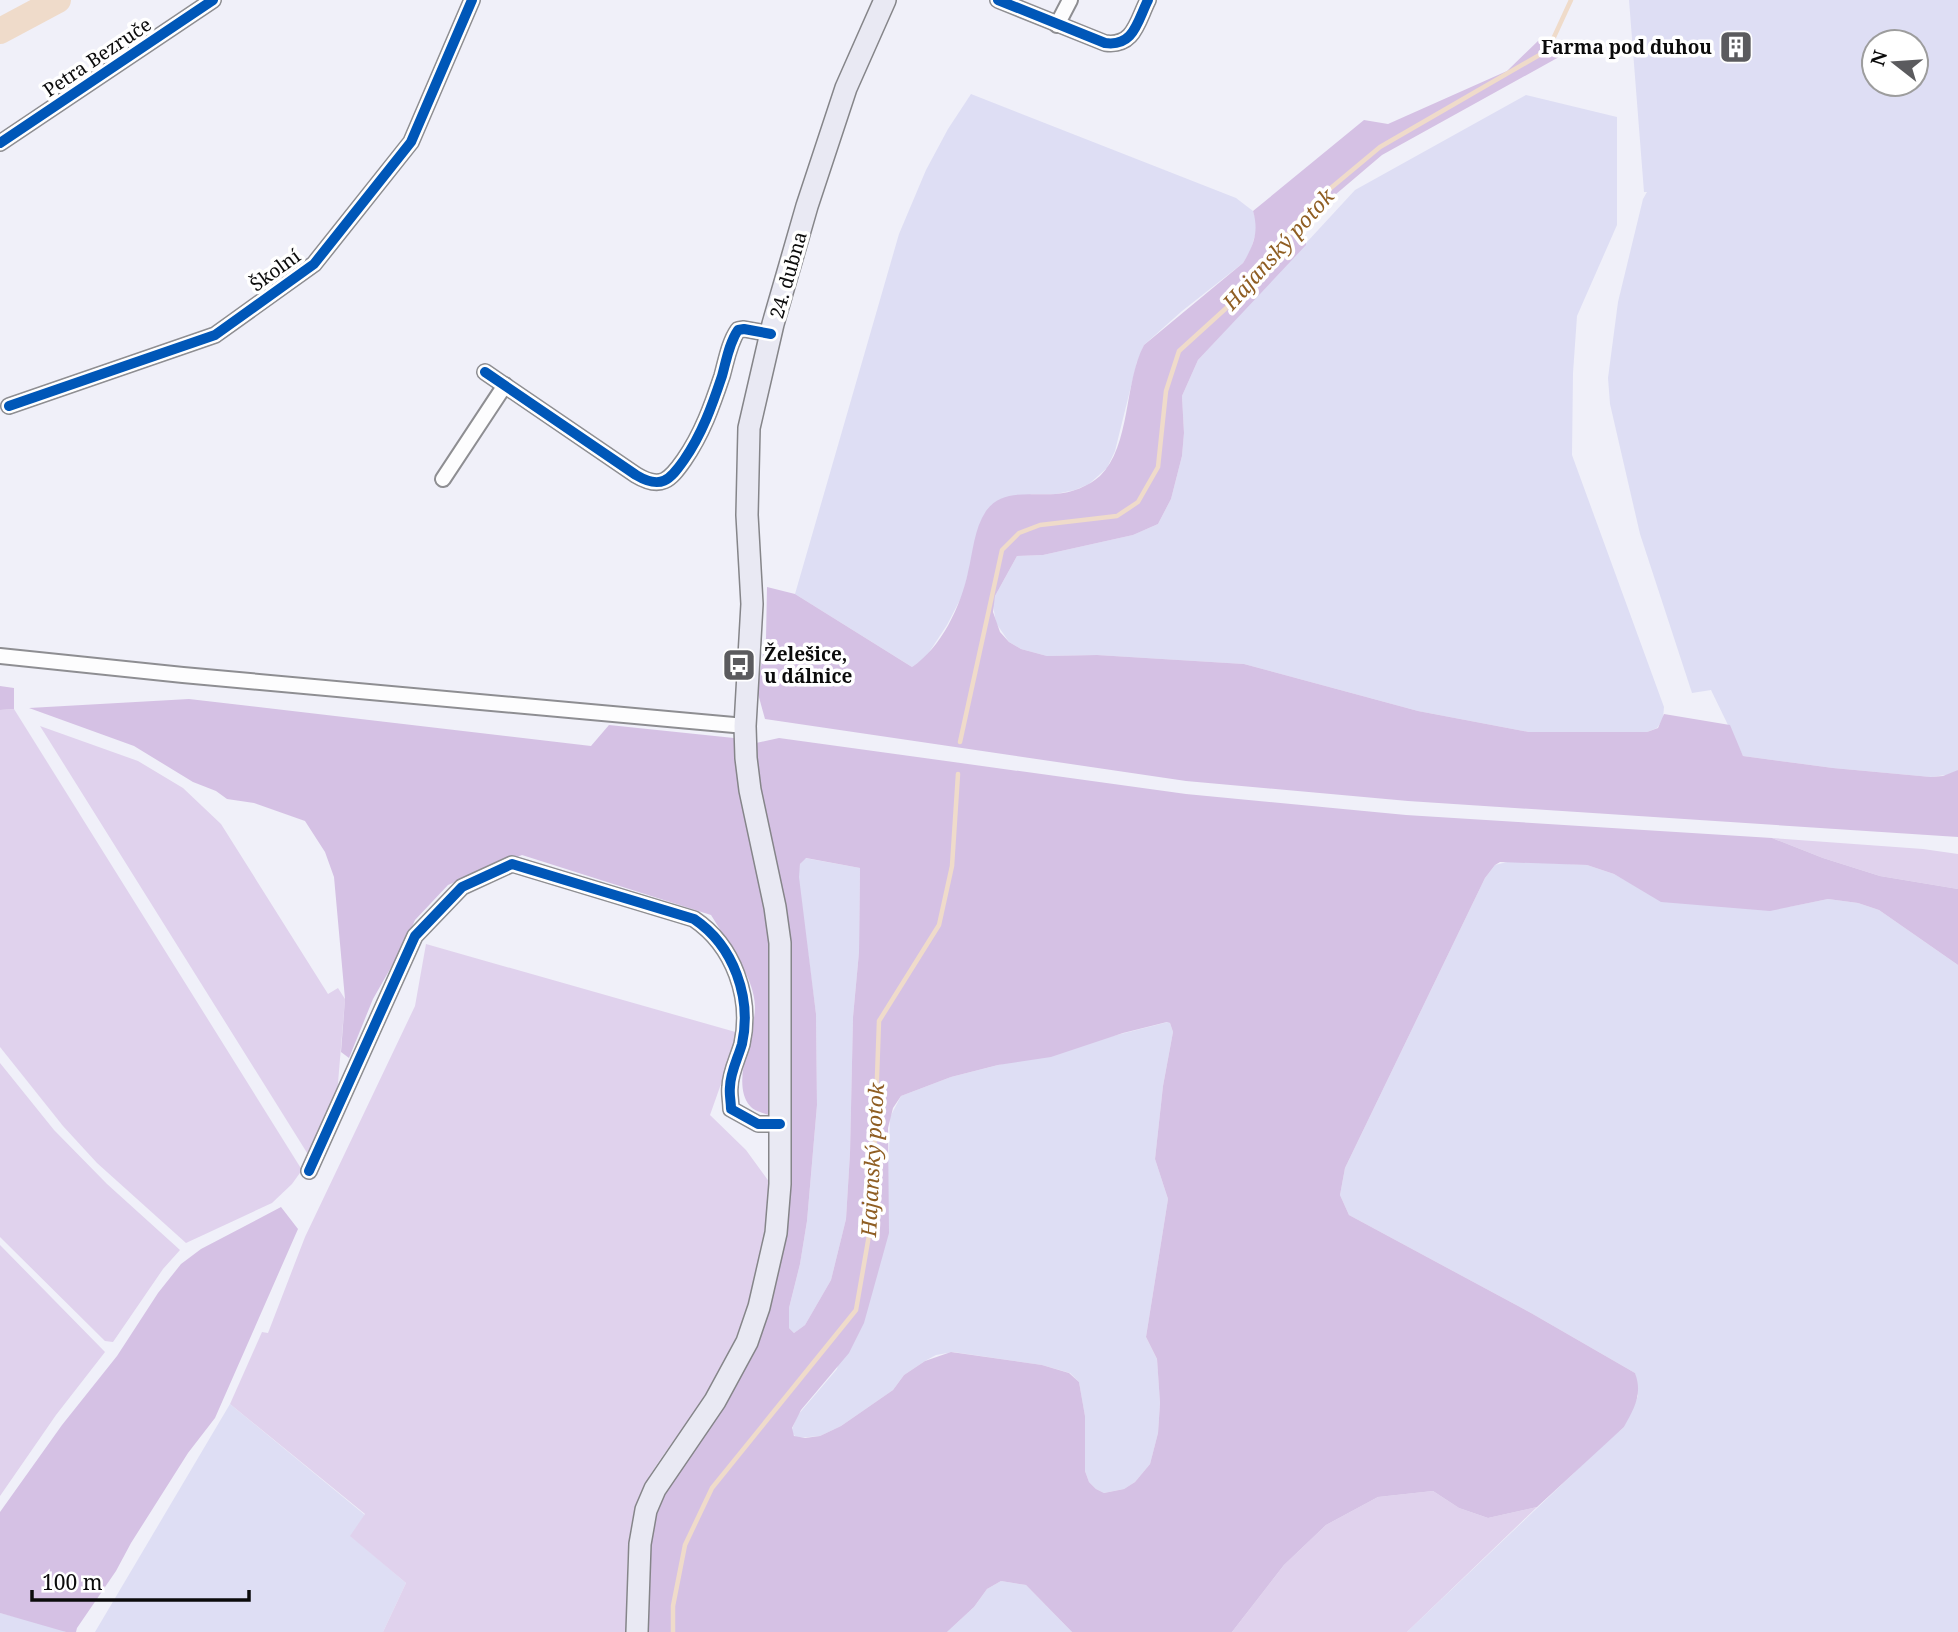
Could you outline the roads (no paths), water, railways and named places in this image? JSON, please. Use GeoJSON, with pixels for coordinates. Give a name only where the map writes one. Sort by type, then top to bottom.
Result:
{"type":"FeatureCollection","features":[{"type":"Feature","properties":{"kind":"main road","name":"24. dubna"},"geometry":{"type":"LineString","coordinates":[[637,1632],[640,1544],[646,1510],[655,1489],[715,1401],[747,1342],[759,1307],[776,1233],[780,1184],[780,943],[750,790],[745,726],[752,604],[747,515],[749,428],[771,334],[807,206],[846,88],[885,0]]}},
{"type":"Feature","properties":{"kind":"street","name":"Petra Bezruče"},"geometry":{"type":"LineString","coordinates":[[0,143],[213,0]]}},
{"type":"Feature","properties":{"kind":"street","name":"Školní"},"geometry":{"type":"LineString","coordinates":[[9,406],[215,335],[314,264],[411,142],[472,0]]}},
{"type":"Feature","properties":{"kind":"street"},"geometry":{"type":"LineString","coordinates":[[998,0],[1105,43],[1117,45],[1130,36],[1147,0]]}},
{"type":"Feature","properties":{"kind":"street"},"geometry":{"type":"LineString","coordinates":[[1057,24],[1070,0]]}},
{"type":"Feature","properties":{"kind":"street"},"geometry":{"type":"LineString","coordinates":[[485,372],[636,475],[656,483],[673,475],[697,440],[712,407],[738,330],[771,334]]}},
{"type":"Feature","properties":{"kind":"street"},"geometry":{"type":"LineString","coordinates":[[443,479],[505,385]]}},
{"type":"Feature","properties":{"kind":"street"},"geometry":{"type":"LineString","coordinates":[[0,656],[745,726]]}},
{"type":"Feature","properties":{"kind":"street"},"geometry":{"type":"LineString","coordinates":[[309,1171],[415,936],[462,887],[512,864],[694,919],[706,927],[740,979],[746,1010],[742,1043],[730,1085],[731,1109],[758,1124],[779,1124]]}},
{"type":"Feature","properties":{"kind":"waterway"},"geometry":{"type":"LineString","coordinates":[[0,31],[58,0]]}},
{"type":"Feature","properties":{"kind":"waterway","name":"Hajanský potok"},"geometry":{"type":"LineString","coordinates":[[960,742],[1002,550],[1019,533],[1040,525],[1117,516],[1138,502],[1158,467],[1166,391],[1179,351],[1234,301],[1314,202],[1380,147],[1548,50],[1571,0]]}},
{"type":"Feature","properties":{"kind":"waterway","name":"Hajanský potok"},"geometry":{"type":"LineString","coordinates":[[673,1632],[673,1606],[685,1545],[712,1488],[856,1310],[872,1218],[879,1021],[939,925],[952,866],[958,774]]}},
{"type":"Feature","properties":{"kind":"place","name":"Farma pod duhou"},"geometry":{"type":"Point","coordinates":[1736,47]}},
{"type":"Feature","properties":{"kind":"place","name":"Želešice, u dálnice"},"geometry":{"type":"Point","coordinates":[739,665]}}]}
